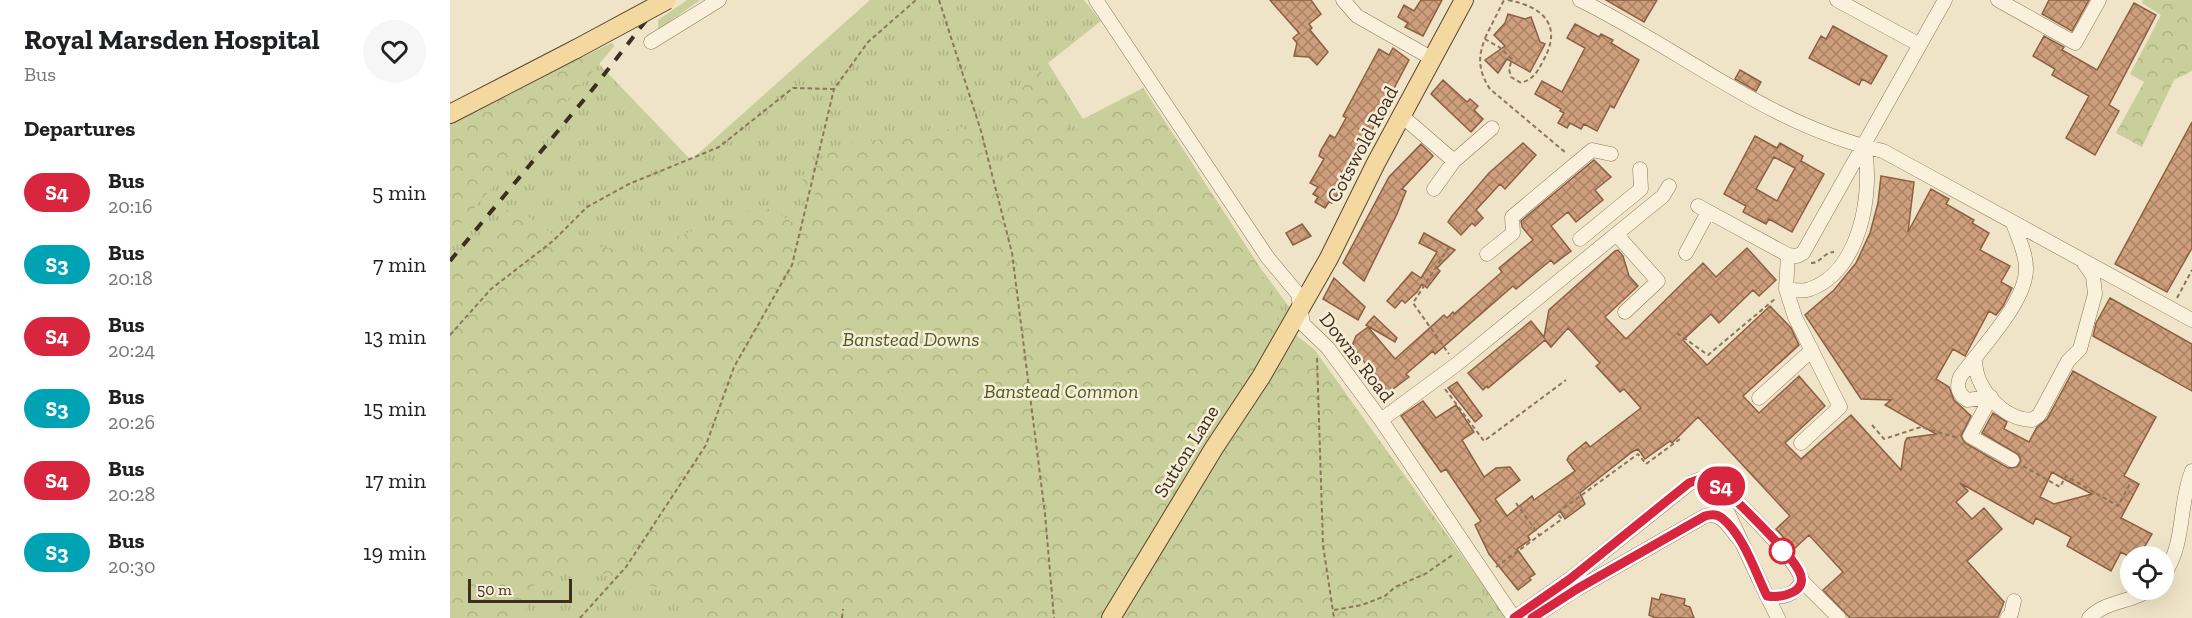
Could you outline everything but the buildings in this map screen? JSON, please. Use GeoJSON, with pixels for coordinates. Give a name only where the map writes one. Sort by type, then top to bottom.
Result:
{"type":"FeatureCollection","features":[{"type":"Feature","properties":{"kind":"main road"},"geometry":{"type":"LineString","coordinates":[[450,114],[667,0]]}},
{"type":"Feature","properties":{"kind":"main road","name":"Cotswold Road"},"geometry":{"type":"LineString","coordinates":[[1300,308],[1464,0]]}},
{"type":"Feature","properties":{"kind":"main road","name":"Sutton Lane"},"geometry":{"type":"LineString","coordinates":[[1111,618],[1300,308]]}},
{"type":"Feature","properties":{"kind":"street"},"geometry":{"type":"LineString","coordinates":[[651,42],[719,0]]}},
{"type":"Feature","properties":{"kind":"street","name":"Downs Road"},"geometry":{"type":"LineString","coordinates":[[1096,0],[1268,258],[1298,294],[1303,324],[1317,334],[1382,420],[1486,574],[1520,617]]}},
{"type":"Feature","properties":{"kind":"street"},"geometry":{"type":"LineString","coordinates":[[1343,0],[1357,16],[1433,59]]}},
{"type":"Feature","properties":{"kind":"street"},"geometry":{"type":"LineString","coordinates":[[1580,0],[1635,28],[1754,101],[1832,137],[1883,151],[2013,223],[2057,244],[2083,261],[2192,320]]}},
{"type":"Feature","properties":{"kind":"street"},"geometry":{"type":"LineString","coordinates":[[1838,0],[1920,45]]}},
{"type":"Feature","properties":{"kind":"street"},"geometry":{"type":"LineString","coordinates":[[1792,256],[1808,248],[1945,0]]}},
{"type":"Feature","properties":{"kind":"street"},"geometry":{"type":"LineString","coordinates":[[1998,0],[2076,43],[2099,0]]}},
{"type":"Feature","properties":{"kind":"street"},"geometry":{"type":"LineString","coordinates":[[1402,116],[1454,161]]}},
{"type":"Feature","properties":{"kind":"street"},"geometry":{"type":"LineString","coordinates":[[1434,189],[1454,161],[1492,128]]}},
{"type":"Feature","properties":{"kind":"street"},"geometry":{"type":"LineString","coordinates":[[1786,289],[1807,291],[1821,284],[1845,256],[1865,215],[1869,184],[1864,146]]}},
{"type":"Feature","properties":{"kind":"street"},"geometry":{"type":"LineString","coordinates":[[1487,254],[1513,233],[1512,217],[1576,162],[1592,150],[1611,154]]}},
{"type":"Feature","properties":{"kind":"street"},"geometry":{"type":"LineString","coordinates":[[1580,238],[1641,189],[1640,170]]}},
{"type":"Feature","properties":{"kind":"street"},"geometry":{"type":"LineString","coordinates":[[1382,420],[1523,311],[1663,196],[1669,186]]}},
{"type":"Feature","properties":{"kind":"street"},"geometry":{"type":"LineString","coordinates":[[1686,253],[1703,209],[1792,256]]}},
{"type":"Feature","properties":{"kind":"street"},"geometry":{"type":"LineString","coordinates":[[1991,397],[1974,401],[1960,394],[1957,386],[1960,377],[2004,320],[2026,276],[2025,259],[2013,223]]}},
{"type":"Feature","properties":{"kind":"street"},"geometry":{"type":"LineString","coordinates":[[1617,234],[1658,281],[1624,312]]}},
{"type":"Feature","properties":{"kind":"street"},"geometry":{"type":"LineString","coordinates":[[1792,256],[1786,289],[1795,317],[1840,407],[1801,443]]}},
{"type":"Feature","properties":{"kind":"street"},"geometry":{"type":"LineString","coordinates":[[1975,359],[1979,381],[1998,407],[2021,420],[2032,420],[2038,415],[2068,361],[2080,349],[2095,294],[2093,276],[2083,261]]}},
{"type":"Feature","properties":{"kind":"street"},"geometry":{"type":"LineString","coordinates":[[1759,398],[1812,350]]}},
{"type":"Feature","properties":{"kind":"street"},"geometry":{"type":"LineString","coordinates":[[1991,397],[1970,436],[2012,460]]}},
{"type":"Feature","properties":{"kind":"street"},"geometry":{"type":"LineString","coordinates":[[2174,553],[2183,524],[2183,492],[2192,471]]}},
{"type":"Feature","properties":{"kind":"street"},"geometry":{"type":"LineString","coordinates":[[1520,617],[1689,483],[1706,477],[1717,481],[1782,551],[1800,573],[1802,581],[1839,618]]}},
{"type":"Feature","properties":{"kind":"street"},"geometry":{"type":"LineString","coordinates":[[1689,483],[1699,480],[1719,494],[1778,618]]}},
{"type":"Feature","properties":{"kind":"street"},"geometry":{"type":"LineString","coordinates":[[1520,617],[1577,589],[1705,516],[1713,514],[1722,518],[1738,538]]}},
{"type":"Feature","properties":{"kind":"street"},"geometry":{"type":"LineString","coordinates":[[1767,596],[1785,597],[1797,589],[1802,581]]}},
{"type":"Feature","properties":{"kind":"street"},"geometry":{"type":"LineString","coordinates":[[2089,618],[2105,605],[2124,600]]}},
{"type":"Feature","properties":{"kind":"street"},"geometry":{"type":"LineString","coordinates":[[2007,618],[2011,614],[2014,601]]}},
{"type":"Feature","properties":{"kind":"path"},"geometry":{"type":"LineString","coordinates":[[580,618],[626,567],[706,445],[734,367],[792,265],[834,89],[868,42],[916,0]]}},
{"type":"Feature","properties":{"kind":"path"},"geometry":{"type":"LineString","coordinates":[[939,0],[981,131],[1012,253],[1043,502],[1054,618]]}},
{"type":"Feature","properties":{"kind":"path"},"geometry":{"type":"LineString","coordinates":[[1504,0],[1480,51],[1480,68],[1490,89],[1576,162]]}},
{"type":"Feature","properties":{"kind":"path"},"geometry":{"type":"LineString","coordinates":[[1485,39],[1499,46],[1512,59],[1509,69],[1511,77],[1521,83],[1537,74],[1552,41],[1550,24],[1534,8],[1509,0]]}},
{"type":"Feature","properties":{"kind":"path"},"geometry":{"type":"LineString","coordinates":[[450,335],[491,289],[553,241],[587,207],[629,184],[719,147],[793,88],[834,89]]}},
{"type":"Feature","properties":{"kind":"path"},"geometry":{"type":"LineString","coordinates":[[1449,247],[1413,303],[1457,364]]}},
{"type":"Feature","properties":{"kind":"path"},"geometry":{"type":"LineString","coordinates":[[1792,256],[1814,264],[1831,252],[1845,256]]}},
{"type":"Feature","properties":{"kind":"path"},"geometry":{"type":"LineString","coordinates":[[2171,308],[2192,270]]}},
{"type":"Feature","properties":{"kind":"path"},"geometry":{"type":"LineString","coordinates":[[1677,333],[1708,355],[1786,289]]}},
{"type":"Feature","properties":{"kind":"path"},"geometry":{"type":"LineString","coordinates":[[1317,334],[1323,545],[1334,618]]}},
{"type":"Feature","properties":{"kind":"path"},"geometry":{"type":"LineString","coordinates":[[1437,379],[1484,441],[1566,381]]}},
{"type":"Feature","properties":{"kind":"path"},"geometry":{"type":"LineString","coordinates":[[1872,425],[1884,439],[1921,427],[1958,438],[1970,436]]}},
{"type":"Feature","properties":{"kind":"path"},"geometry":{"type":"LineString","coordinates":[[1486,574],[1562,519],[1557,513],[1638,454],[1646,464],[1680,439]]}},
{"type":"Feature","properties":{"kind":"path"},"geometry":{"type":"LineString","coordinates":[[2012,460],[2060,487],[2066,476],[2118,506],[2132,480]]}},
{"type":"Feature","properties":{"kind":"path"},"geometry":{"type":"LineString","coordinates":[[1516,504],[1540,536]]}},
{"type":"Feature","properties":{"kind":"path"},"geometry":{"type":"LineString","coordinates":[[1334,610],[1362,605],[1385,596],[1395,588],[1425,574],[1466,545]]}},
{"type":"Feature","properties":{"kind":"path"},"geometry":{"type":"LineString","coordinates":[[842,618],[843,609]]}},
{"type":"Feature","properties":{"kind":"green space"},"geometry":{"type":"Polygon","coordinates":[[[687,0],[700,0],[658,30],[658,20],[687,0]]]}},
{"type":"Feature","properties":{"kind":"green space","name":"Banstead Common"},"geometry":{"type":"Polygon","coordinates":[[[870,0],[1084,0],[1101,21],[1048,63],[1083,119],[1143,88],[1259,266],[1290,308],[1281,324],[1314,349],[1507,618],[450,618],[450,124],[613,43],[614,46],[599,64],[691,160],[870,0]]]}},
{"type":"Feature","properties":{"kind":"green space"},"geometry":{"type":"Polygon","coordinates":[[[2143,0],[2192,0],[2192,71],[2174,80],[2142,147],[2116,133],[2144,82],[2130,74],[2161,15],[2142,3],[2143,0]]]}},
{"type":"Feature","properties":{"kind":"green space"},"geometry":{"type":"Polygon","coordinates":[[[611,43],[614,46],[599,64],[450,236],[450,124],[611,43]]]}},
{"type":"Feature","properties":{"kind":"green space","name":"Banstead Common"},"geometry":{"type":"Polygon","coordinates":[[[1040,70],[1071,133],[1143,88],[1259,266],[1280,323],[1299,348],[1314,349],[1478,586],[1496,618],[874,618],[850,615],[841,618],[696,618],[684,594],[580,568],[534,585],[524,618],[450,618],[450,279],[511,205],[562,241],[636,252],[757,207],[775,210],[791,222],[820,201],[800,177],[836,146],[961,127],[978,136],[989,176],[1007,170],[1003,99],[1040,70]]]}},
{"type":"Feature","properties":{"kind":"railway"},"geometry":{"type":"LineString","coordinates":[[450,261],[592,90],[662,0]]}},
{"type":"Feature","properties":{"kind":"bus line","name":"S4"},"geometry":{"type":"LineString","coordinates":[[1514,618],[1570,579],[1689,483],[1706,477],[1717,481],[1796,566],[1802,581],[1792,594],[1778,598],[1767,596],[1738,538],[1722,518],[1713,514],[1705,516],[1577,589],[1532,618]]}},
{"type":"Feature","properties":{"kind":"park label","name":"Banstead Downs"},"geometry":{"type":"Point","coordinates":[911,339]}}]}
